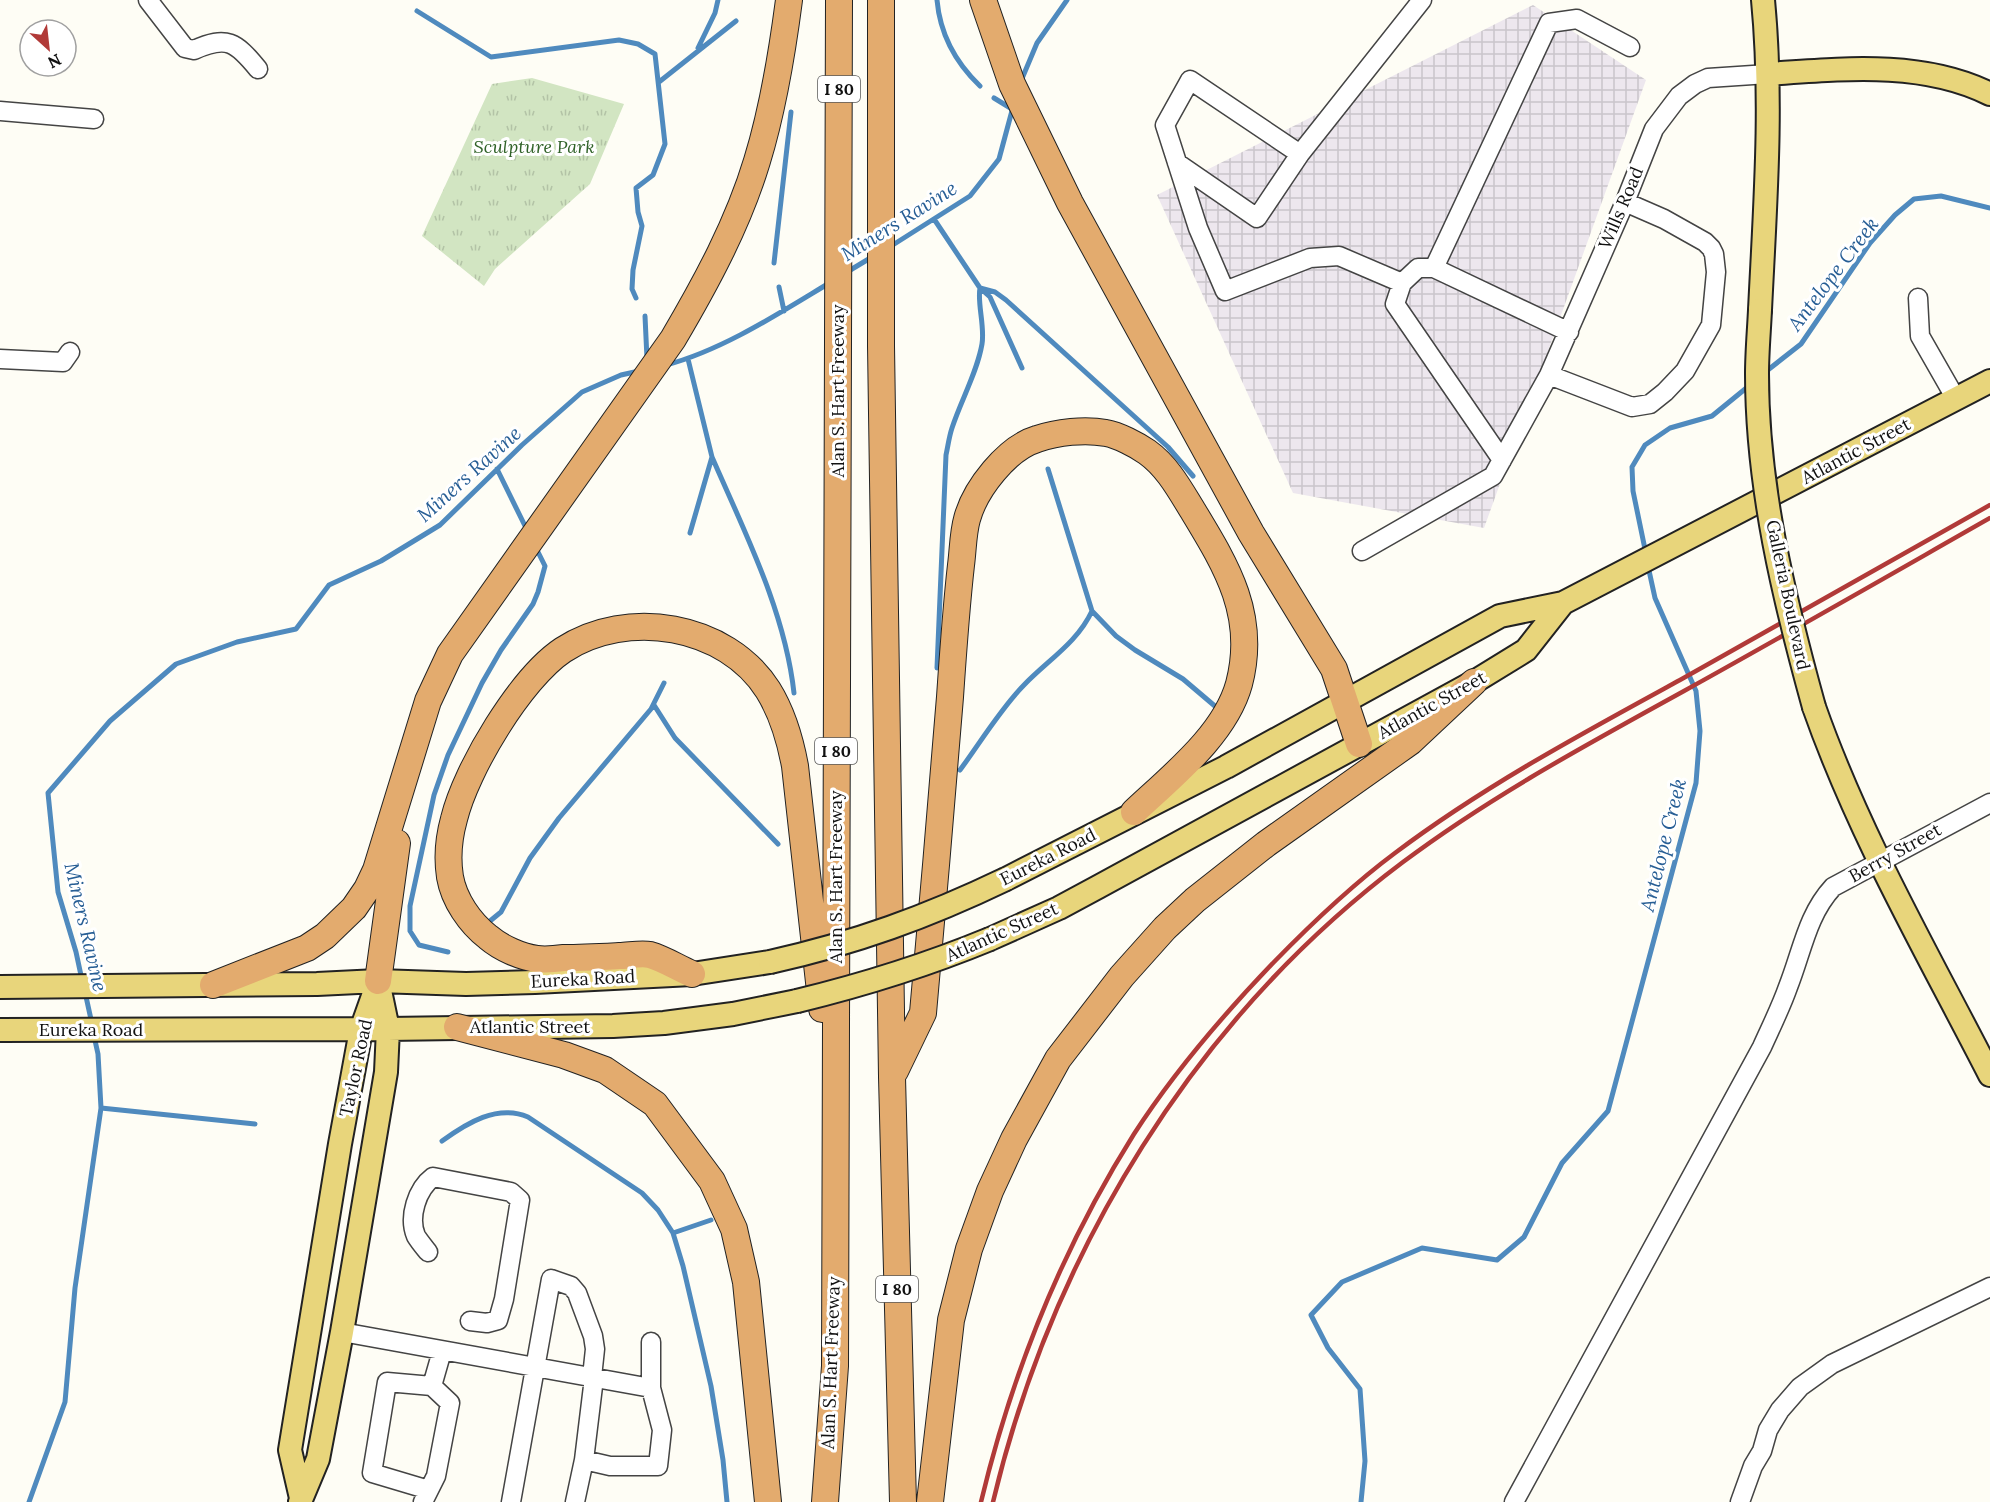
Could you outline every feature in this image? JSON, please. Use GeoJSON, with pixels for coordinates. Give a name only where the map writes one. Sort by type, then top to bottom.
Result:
{"type":"FeatureCollection","features":[{"type":"Feature","properties":{"kind":"highway"},"geometry":{"type":"LineString","coordinates":[[213,985],[307,948],[325,936],[354,908],[367,889],[376,870],[428,701],[450,654],[673,339],[702,289],[730,231],[757,162],[774,92],[789,0]]}},
{"type":"Feature","properties":{"kind":"highway","name":"Alan S. Hart Freeway"},"geometry":{"type":"LineString","coordinates":[[825,1502],[835,1366],[839,0]]}},
{"type":"Feature","properties":{"kind":"highway","name":"I 80"},"geometry":{"type":"LineString","coordinates":[[881,0],[881,346],[892,1077],[903,1502]]}},
{"type":"Feature","properties":{"kind":"highway"},"geometry":{"type":"LineString","coordinates":[[983,0],[1012,84],[1070,202],[1251,533],[1334,669],[1359,744]]}},
{"type":"Feature","properties":{"kind":"highway"},"geometry":{"type":"LineString","coordinates":[[892,1077],[923,1013],[957,608],[967,519],[978,494],[993,472],[1017,450],[1035,439],[1062,434],[1108,433],[1147,452],[1169,473],[1216,550],[1232,581],[1241,611],[1244,636],[1243,659],[1238,685],[1229,706],[1204,745],[1134,812]]}},
{"type":"Feature","properties":{"kind":"highway"},"geometry":{"type":"LineString","coordinates":[[692,974],[649,955],[538,959],[519,954],[490,939],[477,927],[465,912],[451,880],[450,844],[454,817],[464,790],[490,739],[511,705],[545,664],[586,637],[645,626],[668,627],[710,640],[751,669],[767,688],[781,713],[790,738],[795,766],[835,1134]]}},
{"type":"Feature","properties":{"kind":"highway"},"geometry":{"type":"LineString","coordinates":[[930,1502],[951,1320],[969,1249],[990,1191],[1014,1139],[1058,1059],[1122,976],[1157,936],[1195,900],[1266,844],[1410,742],[1474,682]]}},
{"type":"Feature","properties":{"kind":"highway"},"geometry":{"type":"LineString","coordinates":[[378,981],[407,765]]}},
{"type":"Feature","properties":{"kind":"highway"},"geometry":{"type":"LineString","coordinates":[[457,1027],[564,1055],[605,1070],[655,1104],[712,1181],[734,1229],[746,1282],[768,1502]]}},
{"type":"Feature","properties":{"kind":"main road","name":"Galleria Boulevard"},"geometry":{"type":"LineString","coordinates":[[1763,0],[1768,74],[1769,142],[1757,374],[1762,449],[1773,540],[1795,640],[1833,760],[1881,861],[1990,1075]]}},
{"type":"Feature","properties":{"kind":"main road","name":"Wills Road"},"geometry":{"type":"LineString","coordinates":[[1768,74],[1839,70],[1920,72],[1968,83],[1990,94]]}},
{"type":"Feature","properties":{"kind":"main road","name":"Atlantic Street"},"geometry":{"type":"LineString","coordinates":[[1134,812],[1226,767],[1500,616],[1563,603],[1990,381]]}},
{"type":"Feature","properties":{"kind":"main road","name":"Atlantic Street"},"geometry":{"type":"LineString","coordinates":[[361,1030],[664,1023],[733,1014],[796,1001],[855,987],[943,958],[990,939],[1098,887],[1474,682],[1526,650],[1563,603]]}},
{"type":"Feature","properties":{"kind":"main road","name":"Eureka Road"},"geometry":{"type":"LineString","coordinates":[[0,987],[378,981],[466,984],[536,982],[692,974],[770,962],[862,938],[922,917],[1006,879],[1134,812]]}},
{"type":"Feature","properties":{"kind":"main road","name":"Taylor Road"},"geometry":{"type":"LineString","coordinates":[[304,1501],[318,1459],[386,1072],[388,1029],[378,981]]}},
{"type":"Feature","properties":{"kind":"main road","name":"Taylor Road"},"geometry":{"type":"LineString","coordinates":[[304,1501],[290,1450],[361,1030],[378,981]]}},
{"type":"Feature","properties":{"kind":"main road","name":"Eureka Road"},"geometry":{"type":"LineString","coordinates":[[9,1030],[361,1030]]}},
{"type":"Feature","properties":{"kind":"street"},"geometry":{"type":"LineString","coordinates":[[148,0],[185,48],[194,50],[213,41],[229,43],[245,53],[258,69]]}},
{"type":"Feature","properties":{"kind":"street"},"geometry":{"type":"LineString","coordinates":[[1177,163],[1257,219],[1300,154],[1422,0]]}},
{"type":"Feature","properties":{"kind":"street"},"geometry":{"type":"LineString","coordinates":[[1434,268],[1549,23],[1577,20],[1630,47]]}},
{"type":"Feature","properties":{"kind":"street","name":"Wills Road"},"geometry":{"type":"LineString","coordinates":[[1362,551],[1493,476],[1549,375],[1569,332],[1654,129],[1679,96],[1708,78],[1768,74]]}},
{"type":"Feature","properties":{"kind":"street"},"geometry":{"type":"LineString","coordinates":[[1300,154],[1190,80],[1165,125],[1198,228],[1225,291],[1310,258],[1339,256],[1402,283]]}},
{"type":"Feature","properties":{"kind":"street"},"geometry":{"type":"LineString","coordinates":[[0,111],[94,119]]}},
{"type":"Feature","properties":{"kind":"street"},"geometry":{"type":"LineString","coordinates":[[1549,375],[1632,407],[1650,404],[1685,371],[1711,325],[1716,272],[1711,248],[1705,242],[1664,219],[1625,201]]}},
{"type":"Feature","properties":{"kind":"street"},"geometry":{"type":"LineString","coordinates":[[1502,460],[1395,304],[1402,283],[1418,268],[1434,268],[1569,332]]}},
{"type":"Feature","properties":{"kind":"street"},"geometry":{"type":"LineString","coordinates":[[1918,298],[1920,336],[1956,399]]}},
{"type":"Feature","properties":{"kind":"street"},"geometry":{"type":"LineString","coordinates":[[0,359],[63,362],[70,352]]}},
{"type":"Feature","properties":{"kind":"street","name":"Berry Street"},"geometry":{"type":"LineString","coordinates":[[1515,1502],[1762,1047],[1789,987],[1812,916],[1822,899],[1833,887],[1990,803]]}},
{"type":"Feature","properties":{"kind":"street"},"geometry":{"type":"LineString","coordinates":[[428,1252],[416,1235],[414,1222],[416,1202],[424,1184],[433,1177],[511,1192],[520,1200],[504,1299],[498,1320],[487,1323],[470,1321]]}},
{"type":"Feature","properties":{"kind":"street"},"geometry":{"type":"LineString","coordinates":[[511,1502],[551,1280],[571,1286],[577,1293],[593,1336],[595,1349],[584,1460],[575,1502]]}},
{"type":"Feature","properties":{"kind":"street"},"geometry":{"type":"LineString","coordinates":[[1740,1502],[1762,1451],[1768,1430],[1780,1410],[1800,1387],[1832,1364],[1990,1287]]}},
{"type":"Feature","properties":{"kind":"street"},"geometry":{"type":"LineString","coordinates":[[342,1332],[651,1388]]}},
{"type":"Feature","properties":{"kind":"street"},"geometry":{"type":"LineString","coordinates":[[584,1460],[610,1466],[658,1466],[662,1430],[651,1388],[651,1342]]}},
{"type":"Feature","properties":{"kind":"street"},"geometry":{"type":"LineString","coordinates":[[432,1386],[442,1351]]}},
{"type":"Feature","properties":{"kind":"street"},"geometry":{"type":"LineString","coordinates":[[387,1382],[432,1386],[450,1404],[436,1476],[426,1496],[372,1473],[387,1382]]}},
{"type":"Feature","properties":{"kind":"shaded area"},"geometry":{"type":"Polygon","coordinates":[[[1533,5],[1646,80],[1484,528],[1293,493],[1157,195],[1533,5]]]}},
{"type":"Feature","properties":{"kind":"green space","name":"Sculpture Park"},"geometry":{"type":"Polygon","coordinates":[[[532,78],[624,104],[590,184],[495,269],[484,286],[422,236],[492,84],[532,78]]]}},
{"type":"Feature","properties":{"kind":"waterway"},"geometry":{"type":"LineString","coordinates":[[698,48],[715,13],[718,0]]}},
{"type":"Feature","properties":{"kind":"waterway"},"geometry":{"type":"LineString","coordinates":[[937,0],[942,25],[951,47],[964,68],[980,86]]}},
{"type":"Feature","properties":{"kind":"waterway","name":"Miners Ravine"},"geometry":{"type":"LineString","coordinates":[[1021,81],[1037,43],[1067,0]]}},
{"type":"Feature","properties":{"kind":"waterway"},"geometry":{"type":"LineString","coordinates":[[417,11],[491,57],[619,40],[638,44],[655,54],[665,144],[653,175],[636,188],[642,226],[633,270],[632,289],[636,298]]}},
{"type":"Feature","properties":{"kind":"waterway"},"geometry":{"type":"LineString","coordinates":[[659,82],[736,21]]}},
{"type":"Feature","properties":{"kind":"waterway"},"geometry":{"type":"LineString","coordinates":[[994,98],[1012,109]]}},
{"type":"Feature","properties":{"kind":"waterway","name":"Miners Ravine"},"geometry":{"type":"LineString","coordinates":[[888,248],[970,196],[999,159],[1013,107]]}},
{"type":"Feature","properties":{"kind":"waterway"},"geometry":{"type":"LineString","coordinates":[[774,263],[791,112]]}},
{"type":"Feature","properties":{"kind":"waterway","name":"Antelope Creek"},"geometry":{"type":"LineString","coordinates":[[1764,373],[1801,344],[1870,243],[1895,215],[1914,199],[1941,196],[1990,208]]}},
{"type":"Feature","properties":{"kind":"waterway"},"geometry":{"type":"LineString","coordinates":[[934,219],[980,288],[990,297],[1022,368]]}},
{"type":"Feature","properties":{"kind":"waterway","name":"Miners Ravine"},"geometry":{"type":"LineString","coordinates":[[847,272],[872,257]]}},
{"type":"Feature","properties":{"kind":"waterway","name":"Miners Ravine"},"geometry":{"type":"LineString","coordinates":[[666,365],[730,340],[831,282]]}},
{"type":"Feature","properties":{"kind":"waterway"},"geometry":{"type":"LineString","coordinates":[[779,287],[784,311]]}},
{"type":"Feature","properties":{"kind":"waterway"},"geometry":{"type":"LineString","coordinates":[[937,668],[946,455],[952,428],[982,344],[980,288],[995,292],[1006,300],[1168,447],[1193,476]]}},
{"type":"Feature","properties":{"kind":"waterway"},"geometry":{"type":"LineString","coordinates":[[645,316],[647,359]]}},
{"type":"Feature","properties":{"kind":"waterway"},"geometry":{"type":"LineString","coordinates":[[688,359],[712,457],[690,533]]}},
{"type":"Feature","properties":{"kind":"waterway","name":"Miners Ravine"},"geometry":{"type":"LineString","coordinates":[[82,980],[58,892],[48,793],[110,721],[176,664],[237,642],[296,629],[329,585],[381,561],[440,525],[522,445],[582,392],[621,375],[639,371]]}},
{"type":"Feature","properties":{"kind":"waterway","name":"Antelope Creek"},"geometry":{"type":"LineString","coordinates":[[1646,554],[1633,491],[1632,467],[1645,445],[1670,428],[1712,416],[1750,385]]}},
{"type":"Feature","properties":{"kind":"waterway"},"geometry":{"type":"LineString","coordinates":[[712,457],[773,602],[789,662],[794,693]]}},
{"type":"Feature","properties":{"kind":"waterway"},"geometry":{"type":"LineString","coordinates":[[497,469],[528,532]]}},
{"type":"Feature","properties":{"kind":"waterway"},"geometry":{"type":"LineString","coordinates":[[960,770],[1007,704],[1070,642],[1092,611],[1048,469]]}},
{"type":"Feature","properties":{"kind":"waterway"},"geometry":{"type":"LineString","coordinates":[[448,952],[419,945],[410,931],[410,906],[434,795],[448,755],[482,683],[501,650],[533,604],[538,592],[545,566],[535,546]]}},
{"type":"Feature","properties":{"kind":"waterway","name":"Antelope Creek"},"geometry":{"type":"LineString","coordinates":[[1361,1502],[1365,1461],[1360,1389],[1328,1348],[1311,1315],[1342,1282],[1422,1248],[1497,1260],[1524,1237],[1562,1163],[1608,1111],[1696,783],[1700,731],[1696,691],[1655,598],[1648,566]]}},
{"type":"Feature","properties":{"kind":"waterway"},"geometry":{"type":"LineString","coordinates":[[1092,611],[1116,636],[1183,679],[1216,707]]}},
{"type":"Feature","properties":{"kind":"waterway"},"geometry":{"type":"LineString","coordinates":[[490,921],[501,912],[530,858],[559,818],[651,709],[664,683]]}},
{"type":"Feature","properties":{"kind":"waterway"},"geometry":{"type":"LineString","coordinates":[[654,705],[675,738],[778,844]]}},
{"type":"Feature","properties":{"kind":"waterway","name":"Miners Ravine"},"geometry":{"type":"LineString","coordinates":[[85,992],[92,1024]]}},
{"type":"Feature","properties":{"kind":"waterway","name":"Miners Ravine"},"geometry":{"type":"LineString","coordinates":[[29,1502],[65,1402],[75,1288],[101,1108],[98,1054],[94,1036]]}},
{"type":"Feature","properties":{"kind":"waterway"},"geometry":{"type":"LineString","coordinates":[[101,1108],[255,1124]]}},
{"type":"Feature","properties":{"kind":"waterway"},"geometry":{"type":"LineString","coordinates":[[442,1141],[483,1117],[505,1113],[528,1117],[642,1193],[658,1210],[673,1233],[683,1266],[711,1386],[727,1502]]}},
{"type":"Feature","properties":{"kind":"waterway"},"geometry":{"type":"LineString","coordinates":[[673,1233],[711,1220]]}},
{"type":"Feature","properties":{"kind":"railway"},"geometry":{"type":"LineString","coordinates":[[981,1502],[1008,1406],[1042,1312],[1084,1221],[1108,1177],[1149,1111],[1182,1066],[1236,1003],[1303,933],[1379,865],[1463,805],[1571,740],[1990,505]]}},
{"type":"Feature","properties":{"kind":"railway"},"geometry":{"type":"LineString","coordinates":[[993,1502],[1019,1409],[1053,1318],[1094,1230],[1142,1146],[1198,1067],[1260,993],[1328,924],[1403,862],[1505,793],[1990,518]]}}]}
